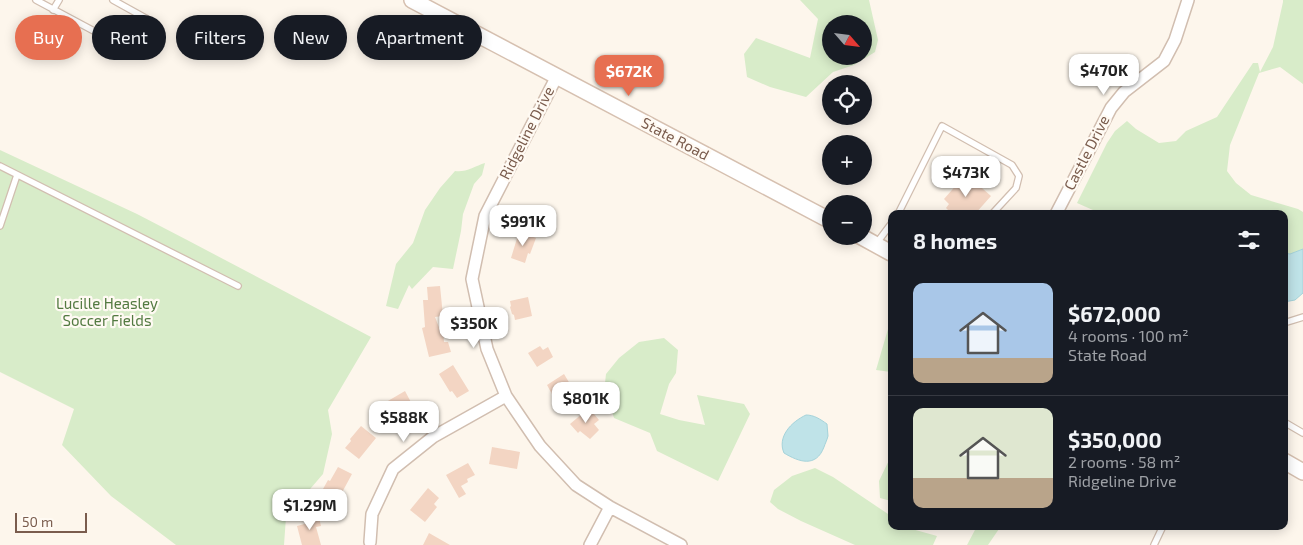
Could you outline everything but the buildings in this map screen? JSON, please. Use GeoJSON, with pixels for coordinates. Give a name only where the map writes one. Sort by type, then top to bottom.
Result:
{"type":"FeatureCollection","features":[{"type":"Feature","properties":{"kind":"main road","name":"State Road"},"geometry":{"type":"LineString","coordinates":[[412,0],[822,216]]}},
{"type":"Feature","properties":{"kind":"main road"},"geometry":{"type":"LineString","coordinates":[[872,242],[888,251]]}},
{"type":"Feature","properties":{"kind":"main road"},"geometry":{"type":"LineString","coordinates":[[1288,463],[1303,472]]}},
{"type":"Feature","properties":{"kind":"street","name":"Castle Drive"},"geometry":{"type":"LineString","coordinates":[[1058,210],[1111,108],[1124,92],[1164,61],[1175,40],[1188,0]]}},
{"type":"Feature","properties":{"kind":"street","name":"Ridgeline Drive"},"geometry":{"type":"LineString","coordinates":[[556,76],[485,216],[472,279],[487,349],[506,396],[540,446],[576,485],[610,507],[681,545]]}},
{"type":"Feature","properties":{"kind":"street"},"geometry":{"type":"LineString","coordinates":[[370,542],[372,514],[393,469],[432,437],[506,396]]}},
{"type":"Feature","properties":{"kind":"street"},"geometry":{"type":"LineString","coordinates":[[590,545],[610,507]]}},
{"type":"Feature","properties":{"kind":"lane"},"geometry":{"type":"LineString","coordinates":[[36,0],[120,46],[136,52],[149,20],[114,1]]}},
{"type":"Feature","properties":{"kind":"lane"},"geometry":{"type":"LineString","coordinates":[[53,10],[59,0]]}},
{"type":"Feature","properties":{"kind":"lane"},"geometry":{"type":"LineString","coordinates":[[900,210],[942,126],[1012,165],[1019,176],[1016,188],[996,210]]}},
{"type":"Feature","properties":{"kind":"lane"},"geometry":{"type":"LineString","coordinates":[[0,166],[238,286]]}},
{"type":"Feature","properties":{"kind":"lane"},"geometry":{"type":"LineString","coordinates":[[0,226],[17,175]]}},
{"type":"Feature","properties":{"kind":"lane"},"geometry":{"type":"LineString","coordinates":[[876,244],[888,228]]}},
{"type":"Feature","properties":{"kind":"lane"},"geometry":{"type":"LineString","coordinates":[[1288,322],[1303,317]]}},
{"type":"Feature","properties":{"kind":"lane"},"geometry":{"type":"LineString","coordinates":[[1288,424],[1303,432]]}},
{"type":"Feature","properties":{"kind":"lane"},"geometry":{"type":"LineString","coordinates":[[1154,545],[1161,530]]}},
{"type":"Feature","properties":{"kind":"green space"},"geometry":{"type":"Polygon","coordinates":[[[800,0],[869,0],[878,40],[875,52],[872,54],[872,15],[822,15],[822,65],[854,65],[833,72],[830,75],[822,75],[822,82],[806,97],[770,87],[747,77],[744,54],[756,38],[810,58],[818,19],[800,0]]]}},
{"type":"Feature","properties":{"kind":"green space"},"geometry":{"type":"Polygon","coordinates":[[[1283,0],[1303,0],[1303,84],[1280,67],[1259,73],[1230,145],[1227,171],[1236,183],[1251,195],[1303,212],[1303,249],[1288,254],[1288,210],[1093,210],[1077,203],[1107,143],[1115,131],[1127,121],[1159,143],[1176,141],[1186,131],[1217,117],[1253,63],[1258,63],[1260,72],[1273,47],[1283,0]]]}},
{"type":"Feature","properties":{"kind":"green space","name":"Lucille Heasley Soccer Fields"},"geometry":{"type":"Polygon","coordinates":[[[0,150],[137,214],[371,337],[328,410],[332,434],[323,474],[286,517],[284,545],[176,545],[111,496],[62,445],[74,409],[0,372],[0,150]]]}},
{"type":"Feature","properties":{"kind":"green space"},"geometry":{"type":"Polygon","coordinates":[[[485,163],[482,175],[474,184],[463,214],[453,269],[433,267],[412,289],[409,285],[398,309],[386,306],[396,264],[413,243],[425,210],[440,188],[455,171],[466,170],[485,163]]]}},
{"type":"Feature","properties":{"kind":"green space"},"geometry":{"type":"Polygon","coordinates":[[[888,329],[888,372],[876,370],[888,329]]]}},
{"type":"Feature","properties":{"kind":"green space"},"geometry":{"type":"Polygon","coordinates":[[[664,338],[678,350],[676,373],[669,384],[660,414],[705,425],[697,395],[744,404],[750,414],[718,481],[657,451],[650,433],[614,418],[607,396],[606,374],[619,358],[639,342],[664,338]]]}},
{"type":"Feature","properties":{"kind":"green space"},"geometry":{"type":"Polygon","coordinates":[[[888,462],[888,500],[880,498],[879,481],[888,462]]]}},
{"type":"Feature","properties":{"kind":"green space"},"geometry":{"type":"Polygon","coordinates":[[[815,468],[833,477],[888,514],[888,530],[916,530],[937,536],[933,545],[855,545],[801,521],[778,509],[770,502],[774,490],[792,476],[815,468]]]}},
{"type":"Feature","properties":{"kind":"green space"},"geometry":{"type":"Polygon","coordinates":[[[975,530],[998,530],[988,545],[967,545],[975,530]]]}},
{"type":"Feature","properties":{"kind":"water"},"geometry":{"type":"Polygon","coordinates":[[[1303,249],[1303,293],[1295,300],[1288,301],[1288,254],[1303,249]]]}},
{"type":"Feature","properties":{"kind":"water"},"geometry":{"type":"Polygon","coordinates":[[[806,415],[817,418],[827,424],[828,436],[821,454],[812,460],[801,461],[784,453],[782,441],[791,426],[806,415]]]}}]}
